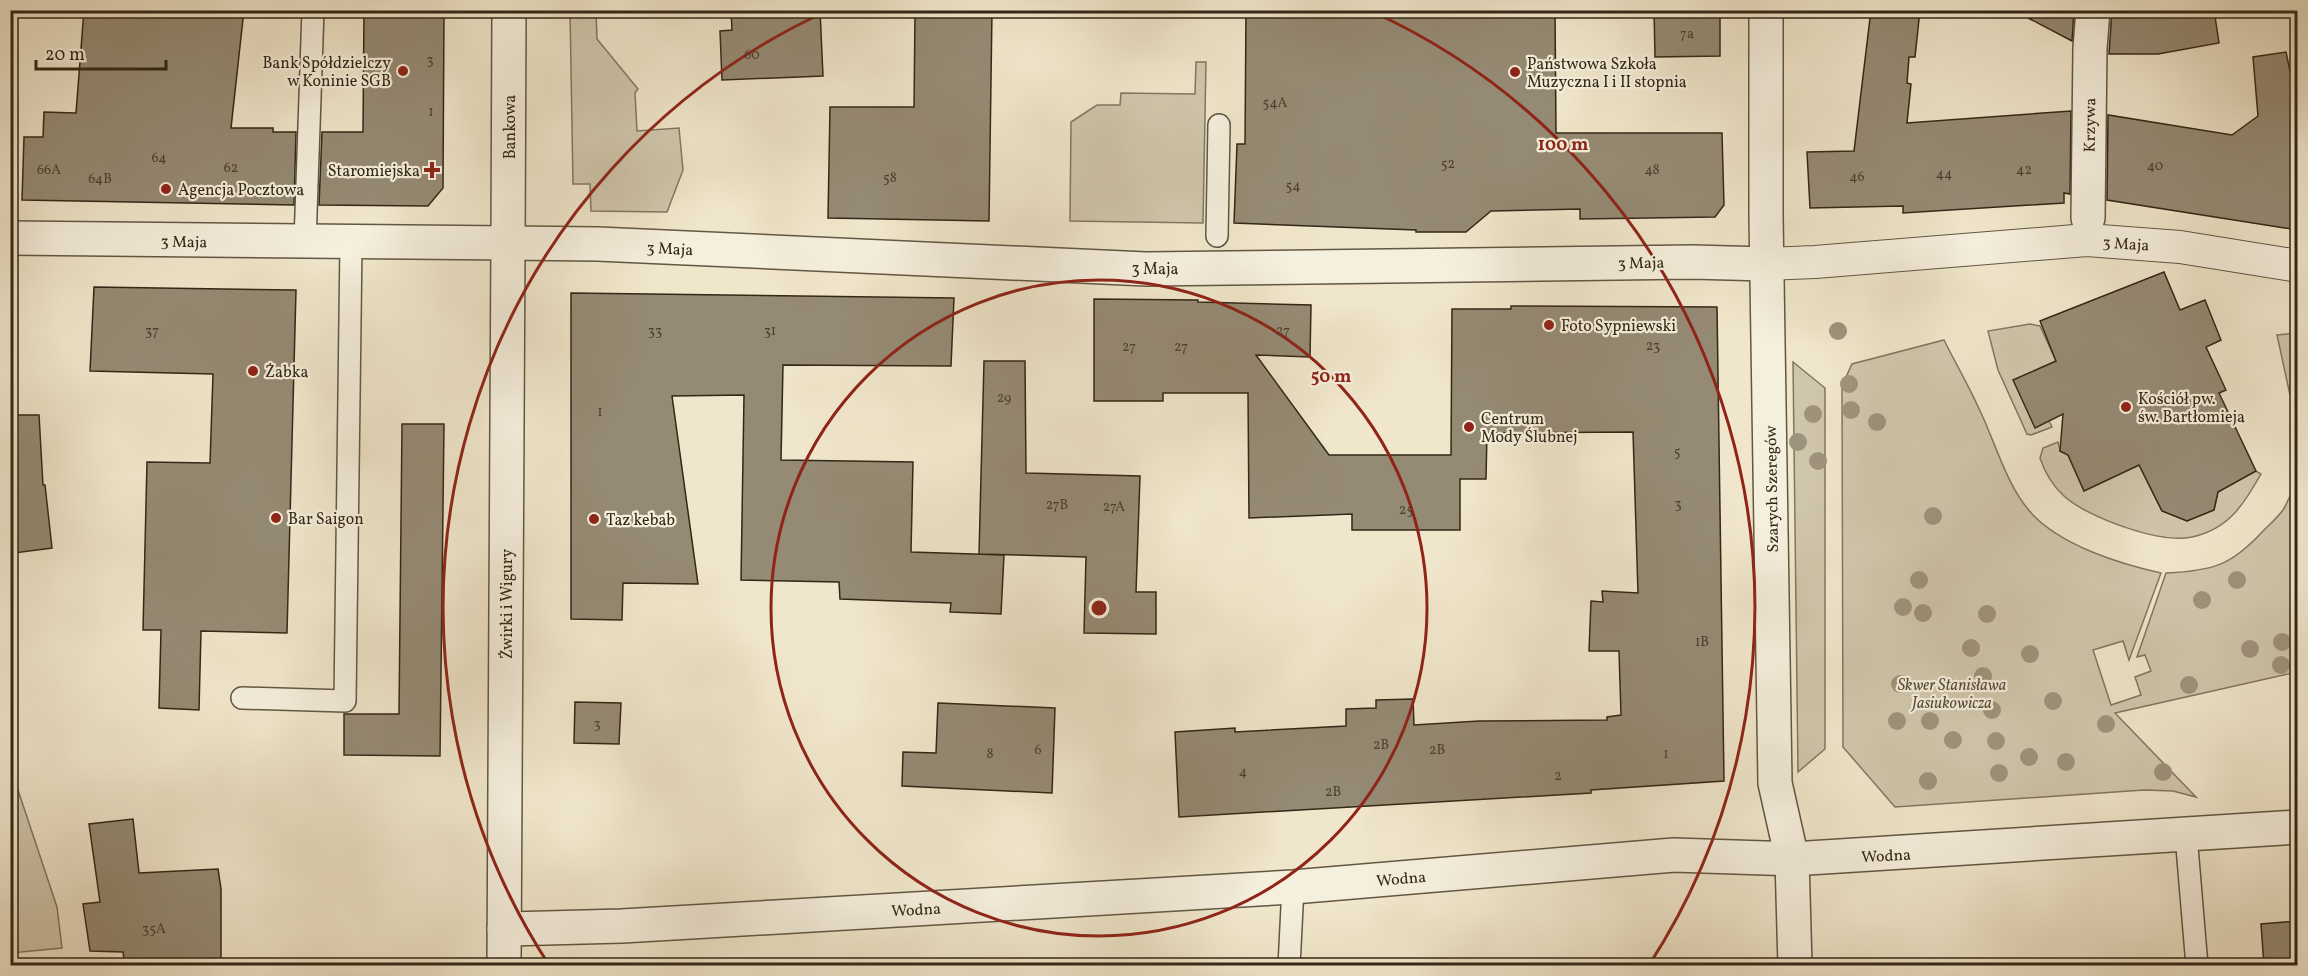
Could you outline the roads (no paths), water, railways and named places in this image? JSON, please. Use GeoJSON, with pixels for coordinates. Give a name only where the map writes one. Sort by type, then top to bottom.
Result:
{"type":"FeatureCollection","features":[{"type":"Feature","properties":{"kind":"street","name":"Bankowa"},"geometry":{"type":"LineString","coordinates":[[508,243],[509,10]]}},
{"type":"Feature","properties":{"kind":"street","name":"Szarych Szeregów"},"geometry":{"type":"LineString","coordinates":[[1766,10],[1767,264],[1775,783],[1792,859],[1795,966]]}},
{"type":"Feature","properties":{"kind":"street","name":"Krzywa"},"geometry":{"type":"LineString","coordinates":[[2088,229],[2090,48],[2093,10]]}},
{"type":"Feature","properties":{"kind":"street","name":"3 Maja"},"geometry":{"type":"LineString","coordinates":[[10,238],[598,244],[1146,269],[1815,262],[2088,229],[2298,266]]}},
{"type":"Feature","properties":{"kind":"street","name":"Żwirki i Wigury"},"geometry":{"type":"LineString","coordinates":[[504,966],[508,243]]}},
{"type":"Feature","properties":{"kind":"street","name":"Wodna"},"geometry":{"type":"LineString","coordinates":[[504,929],[622,926],[1293,887],[1674,855],[1792,859],[2298,827]]}},
{"type":"Feature","properties":{"kind":"lane"},"geometry":{"type":"LineString","coordinates":[[305,242],[313,10]]}},
{"type":"Feature","properties":{"kind":"lane"},"geometry":{"type":"LineString","coordinates":[[1217,236],[1219,125]]}},
{"type":"Feature","properties":{"kind":"lane"},"geometry":{"type":"LineString","coordinates":[[243,698],[345,701],[351,243]]}},
{"type":"Feature","properties":{"kind":"lane"},"geometry":{"type":"LineString","coordinates":[[2186,835],[2197,966]]}},
{"type":"Feature","properties":{"kind":"lane"},"geometry":{"type":"LineString","coordinates":[[1289,966],[1293,887]]}},
{"type":"Feature","properties":{"kind":"place","name":"Bank Spółdzielczy w Koninie SGB"},"geometry":{"type":"Point","coordinates":[403,71]}},
{"type":"Feature","properties":{"kind":"place","name":"Państwowa Szkoła Muzyczna I i II stopnia"},"geometry":{"type":"Point","coordinates":[1515,72]}},
{"type":"Feature","properties":{"kind":"place","name":"Staromiejska"},"geometry":{"type":"Point","coordinates":[432,170]}},
{"type":"Feature","properties":{"kind":"place","name":"Agencja Pocztowa"},"geometry":{"type":"Point","coordinates":[166,189]}},
{"type":"Feature","properties":{"kind":"place","name":"Foto Sypniewski"},"geometry":{"type":"Point","coordinates":[1549,325]}},
{"type":"Feature","properties":{"kind":"place","name":"Żabka"},"geometry":{"type":"Point","coordinates":[253,371]}},
{"type":"Feature","properties":{"kind":"place","name":"Kościół pw. św. Bartłomieja"},"geometry":{"type":"Point","coordinates":[2126,407]}},
{"type":"Feature","properties":{"kind":"place","name":"Centrum Mody Ślubnej"},"geometry":{"type":"Point","coordinates":[1469,427]}},
{"type":"Feature","properties":{"kind":"place","name":"Bar Saigon"},"geometry":{"type":"Point","coordinates":[276,518]}},
{"type":"Feature","properties":{"kind":"place","name":"Taz kebab"},"geometry":{"type":"Point","coordinates":[594,519]}},
{"type":"Feature","properties":{"kind":"park label","name":"Skwer Stanisława Jasiukowicza"},"geometry":{"type":"Point","coordinates":[1952,693]}}]}
